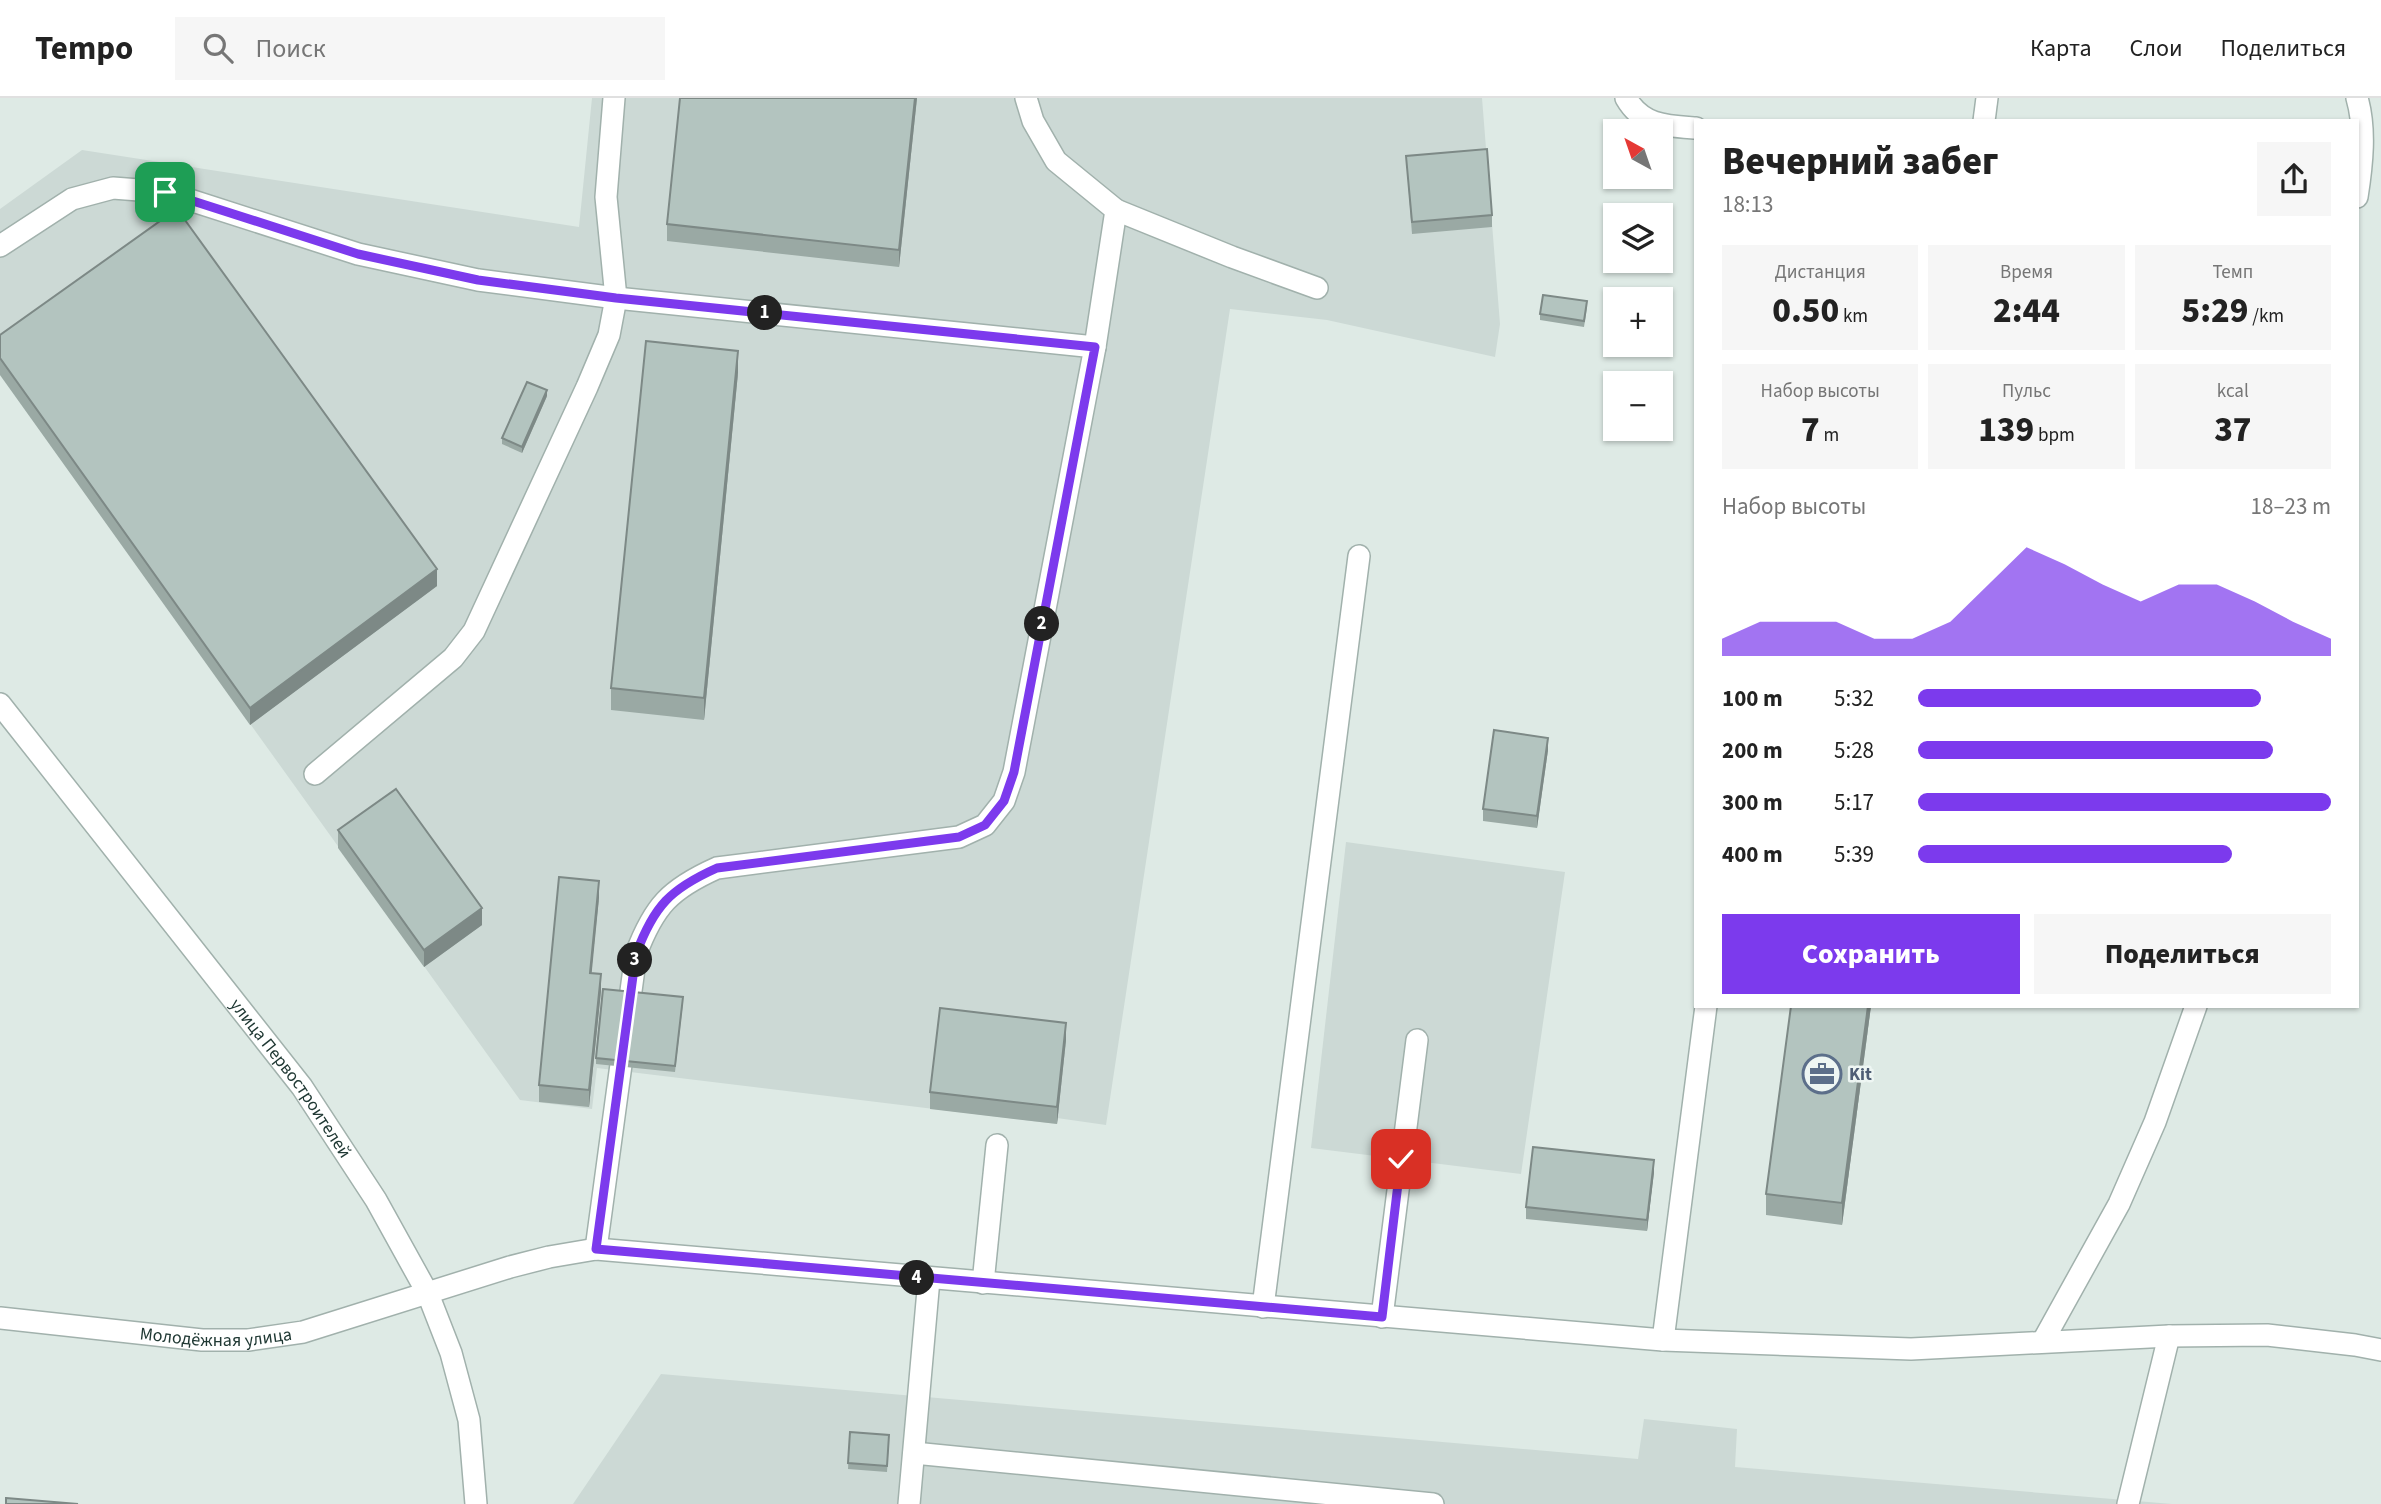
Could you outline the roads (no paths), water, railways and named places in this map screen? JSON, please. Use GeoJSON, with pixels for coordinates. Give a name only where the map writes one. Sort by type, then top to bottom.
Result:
{"type":"FeatureCollection","features":[{"type":"Feature","properties":{"kind":"street"},"geometry":{"type":"LineString","coordinates":[[315,774],[453,658],[474,631],[587,387],[609,334],[616,298],[606,197],[614,98]]}},
{"type":"Feature","properties":{"kind":"street"},"geometry":{"type":"LineString","coordinates":[[1026,98],[1032,121],[1056,161],[1116,210],[1317,288]]}},
{"type":"Feature","properties":{"kind":"street"},"geometry":{"type":"LineString","coordinates":[[1626,98],[1634,112],[1661,125],[1694,128]]}},
{"type":"Feature","properties":{"kind":"street"},"geometry":{"type":"LineString","coordinates":[[1984,119],[1987,98]]}},
{"type":"Feature","properties":{"kind":"street"},"geometry":{"type":"LineString","coordinates":[[2357,98],[2361,113],[2359,184]]}},
{"type":"Feature","properties":{"kind":"street"},"geometry":{"type":"LineString","coordinates":[[0,246],[72,199],[113,188],[165,192],[358,254],[478,280],[616,298],[1095,347]]}},
{"type":"Feature","properties":{"kind":"street"},"geometry":{"type":"LineString","coordinates":[[596,1249],[636,954],[647,927],[663,901],[693,879],[717,868],[959,837],[985,825],[1004,801],[1014,772],[1095,347],[1116,210]]}},
{"type":"Feature","properties":{"kind":"street"},"geometry":{"type":"LineString","coordinates":[[1263,1307],[1359,556]]}},
{"type":"Feature","properties":{"kind":"street","name":"улица Первостроителей"},"geometry":{"type":"LineString","coordinates":[[0,704],[302,1087],[376,1200],[428,1294],[451,1353],[469,1420],[476,1504]]}},
{"type":"Feature","properties":{"kind":"street"},"geometry":{"type":"LineString","coordinates":[[1663,1340],[1706,1008]]}},
{"type":"Feature","properties":{"kind":"street"},"geometry":{"type":"LineString","coordinates":[[2043,1341],[2119,1204],[2155,1122],[2195,1008]]}},
{"type":"Feature","properties":{"kind":"street"},"geometry":{"type":"LineString","coordinates":[[1382,1317],[1417,1040]]}},
{"type":"Feature","properties":{"kind":"street"},"geometry":{"type":"LineString","coordinates":[[983,1283],[997,1145]]}},
{"type":"Feature","properties":{"kind":"street","name":"Молодёжная улица"},"geometry":{"type":"LineString","coordinates":[[0,1318],[202,1340],[248,1340],[303,1332],[510,1267],[596,1249],[1663,1340],[1911,1349],[2169,1336],[2267,1335],[2381,1350]]}},
{"type":"Feature","properties":{"kind":"street"},"geometry":{"type":"LineString","coordinates":[[909,1504],[929,1279]]}},
{"type":"Feature","properties":{"kind":"street"},"geometry":{"type":"LineString","coordinates":[[2128,1504],[2169,1336]]}},
{"type":"Feature","properties":{"kind":"street"},"geometry":{"type":"LineString","coordinates":[[914,1453],[1433,1504]]}},
{"type":"Feature","properties":{"kind":"place","name":"Kit"},"geometry":{"type":"Point","coordinates":[1822,1074]}}]}
